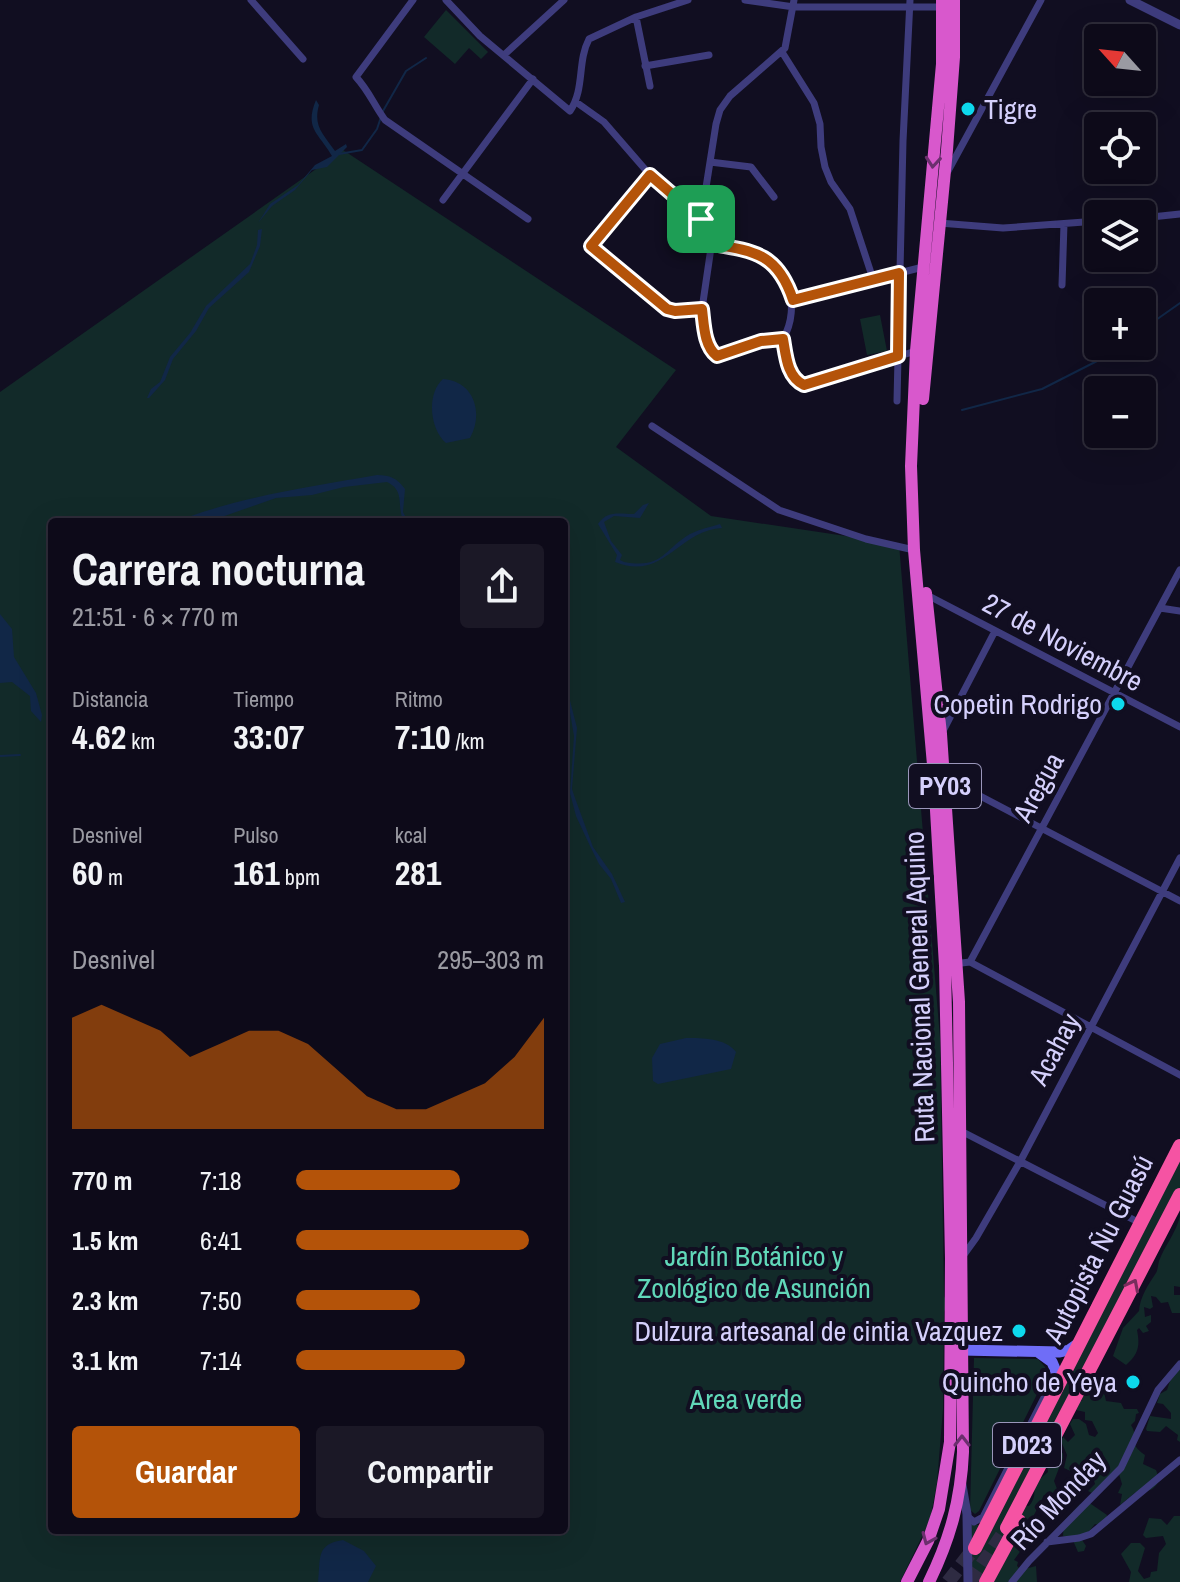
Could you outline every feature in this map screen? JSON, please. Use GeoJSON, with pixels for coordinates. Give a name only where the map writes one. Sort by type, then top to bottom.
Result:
{"type":"FeatureCollection","features":[{"type":"Feature","properties":{"kind":"highway","name":"Ruta Nacional General Aquino"},"geometry":{"type":"LineString","coordinates":[[929,1582],[950,1534],[961,1482],[957,964],[920,499],[920,432],[954,57],[946,2]]}},
{"type":"Feature","properties":{"kind":"highway","name":"Ruta Nacional General Aquino"},"geometry":{"type":"LineString","coordinates":[[907,1582],[934,1523],[945,1482],[950,1442],[957,964],[934,776],[914,550],[911,466],[916,351],[946,2]]}},
{"type":"Feature","properties":{"kind":"highway","name":"Autopista Ñu Guasú"},"geometry":{"type":"LineString","coordinates":[[975,1548],[1058,1374],[1079,1343],[1180,1146]]}},
{"type":"Feature","properties":{"kind":"highway","name":"Autopista Ñu Guasú"},"geometry":{"type":"LineString","coordinates":[[1007,1528],[1180,1195]]}},
{"type":"Feature","properties":{"kind":"highway"},"geometry":{"type":"LineString","coordinates":[[986,1582],[1090,1383],[1108,1333]]}},
{"type":"Feature","properties":{"kind":"main road"},"geometry":{"type":"LineString","coordinates":[[962,1350],[1060,1352],[1079,1343]]}},
{"type":"Feature","properties":{"kind":"main road"},"geometry":{"type":"LineString","coordinates":[[1038,1352],[1047,1358],[1058,1374]]}},
{"type":"Feature","properties":{"kind":"street"},"geometry":{"type":"LineString","coordinates":[[251,0],[303,59]]}},
{"type":"Feature","properties":{"kind":"street"},"geometry":{"type":"LineString","coordinates":[[413,0],[356,77],[371,93],[374,105],[385,120],[528,219]]}},
{"type":"Feature","properties":{"kind":"street"},"geometry":{"type":"LineString","coordinates":[[446,0],[467,24],[570,111],[576,102],[589,39],[636,17],[688,0]]}},
{"type":"Feature","properties":{"kind":"street"},"geometry":{"type":"LineString","coordinates":[[504,55],[564,0]]}},
{"type":"Feature","properties":{"kind":"street"},"geometry":{"type":"LineString","coordinates":[[745,0],[794,4],[946,2]]}},
{"type":"Feature","properties":{"kind":"street"},"geometry":{"type":"LineString","coordinates":[[945,176],[1041,0]]}},
{"type":"Feature","properties":{"kind":"street"},"geometry":{"type":"LineString","coordinates":[[1130,0],[1179,21]]}},
{"type":"Feature","properties":{"kind":"street"},"geometry":{"type":"LineString","coordinates":[[701,219],[720,110],[744,82],[785,48],[794,4]]}},
{"type":"Feature","properties":{"kind":"street"},"geometry":{"type":"LineString","coordinates":[[897,401],[909,4]]}},
{"type":"Feature","properties":{"kind":"street"},"geometry":{"type":"LineString","coordinates":[[636,17],[650,86]]}},
{"type":"Feature","properties":{"kind":"street"},"geometry":{"type":"LineString","coordinates":[[782,52],[814,103],[825,167],[831,182],[850,209],[873,279]]}},
{"type":"Feature","properties":{"kind":"street"},"geometry":{"type":"LineString","coordinates":[[645,66],[709,55]]}},
{"type":"Feature","properties":{"kind":"street"},"geometry":{"type":"LineString","coordinates":[[443,200],[533,79]]}},
{"type":"Feature","properties":{"kind":"street"},"geometry":{"type":"LineString","coordinates":[[576,102],[603,121],[650,175],[701,219],[712,244],[702,309],[712,353],[717,356],[761,341],[783,339]]}},
{"type":"Feature","properties":{"kind":"street"},"geometry":{"type":"LineString","coordinates":[[710,162],[751,167],[774,197]]}},
{"type":"Feature","properties":{"kind":"street"},"geometry":{"type":"LineString","coordinates":[[650,175],[591,246],[667,309],[702,309]]}},
{"type":"Feature","properties":{"kind":"street"},"geometry":{"type":"LineString","coordinates":[[1156,217],[1180,214]]}},
{"type":"Feature","properties":{"kind":"street"},"geometry":{"type":"LineString","coordinates":[[939,223],[1003,228],[1084,222]]}},
{"type":"Feature","properties":{"kind":"street"},"geometry":{"type":"LineString","coordinates":[[1062,285],[1064,224]]}},
{"type":"Feature","properties":{"kind":"street"},"geometry":{"type":"LineString","coordinates":[[712,244],[751,251],[768,259],[780,272],[793,300],[788,330],[783,339],[787,364],[794,378],[804,385],[916,351]]}},
{"type":"Feature","properties":{"kind":"street"},"geometry":{"type":"LineString","coordinates":[[793,300],[923,267]]}},
{"type":"Feature","properties":{"kind":"street"},"geometry":{"type":"LineString","coordinates":[[652,426],[779,510],[866,539],[914,550]]}},
{"type":"Feature","properties":{"kind":"street","name":"Aregua"},"geometry":{"type":"LineString","coordinates":[[957,964],[1041,827],[1180,570]]}},
{"type":"Feature","properties":{"kind":"street","name":"27 de Noviembre"},"geometry":{"type":"LineString","coordinates":[[926,595],[1180,727]]}},
{"type":"Feature","properties":{"kind":"street"},"geometry":{"type":"LineString","coordinates":[[1160,608],[1180,611]]}},
{"type":"Feature","properties":{"kind":"street"},"geometry":{"type":"LineString","coordinates":[[941,734],[995,631]]}},
{"type":"Feature","properties":{"kind":"street"},"geometry":{"type":"LineString","coordinates":[[944,777],[1180,901]]}},
{"type":"Feature","properties":{"kind":"street","name":"Acahay"},"geometry":{"type":"LineString","coordinates":[[961,1258],[1021,1160],[1180,858]]}},
{"type":"Feature","properties":{"kind":"street"},"geometry":{"type":"LineString","coordinates":[[957,964],[1091,1027],[1180,1075]]}},
{"type":"Feature","properties":{"kind":"street"},"geometry":{"type":"LineString","coordinates":[[959,1130],[1140,1223]]}},
{"type":"Feature","properties":{"kind":"street","name":"Río Monday"},"geometry":{"type":"LineString","coordinates":[[1012,1582],[1121,1468],[1158,1390],[1180,1364]]}},
{"type":"Feature","properties":{"kind":"street"},"geometry":{"type":"LineString","coordinates":[[967,1514],[974,1522],[983,1517],[1058,1374]]}},
{"type":"Feature","properties":{"kind":"street"},"geometry":{"type":"LineString","coordinates":[[1047,1542],[1091,1534],[1180,1460]]}},
{"type":"Feature","properties":{"kind":"street"},"geometry":{"type":"LineString","coordinates":[[961,1482],[967,1514],[968,1582]]}},
{"type":"Feature","properties":{"kind":"green space"},"geometry":{"type":"Polygon","coordinates":[[[446,10],[488,52],[481,59],[469,48],[455,64],[424,37],[446,10]]]}},
{"type":"Feature","properties":{"kind":"green space"},"geometry":{"type":"Polygon","coordinates":[[[343,150],[676,370],[616,447],[711,516],[899,544],[940,1038],[944,1296],[947,1303],[944,1312],[943,1409],[937,1483],[930,1520],[900,1582],[0,1582],[0,392],[343,150]]]}},
{"type":"Feature","properties":{"kind":"green space"},"geometry":{"type":"Polygon","coordinates":[[[880,315],[887,351],[867,355],[860,319],[880,315]]]}},
{"type":"Feature","properties":{"kind":"green space"},"geometry":{"type":"Polygon","coordinates":[[[1180,1160],[1180,1188],[1010,1533],[982,1582],[970,1582],[969,1525],[980,1525],[1180,1160]]]}},
{"type":"Feature","properties":{"kind":"green space"},"geometry":{"type":"Polygon","coordinates":[[[1180,1216],[1180,1287],[1174,1286],[1174,1295],[1180,1295],[1180,1313],[1172,1313],[1168,1302],[1161,1303],[1151,1296],[1153,1307],[1144,1307],[1145,1317],[1151,1315],[1151,1322],[1146,1326],[1149,1331],[1143,1333],[1139,1328],[1137,1330],[1138,1349],[1126,1365],[1113,1356],[1123,1328],[1139,1311],[1180,1216]]]}},
{"type":"Feature","properties":{"kind":"green space"},"geometry":{"type":"Polygon","coordinates":[[[974,1358],[1038,1359],[1047,1374],[975,1514],[970,1510],[974,1358]]]}},
{"type":"Feature","properties":{"kind":"green space"},"geometry":{"type":"Polygon","coordinates":[[[1180,1368],[1180,1442],[1178,1435],[1166,1426],[1160,1432],[1146,1429],[1150,1416],[1171,1419],[1171,1413],[1163,1404],[1157,1403],[1160,1394],[1167,1390],[1180,1368]]]}},
{"type":"Feature","properties":{"kind":"green space"},"geometry":{"type":"Polygon","coordinates":[[[1099,1381],[1099,1391],[1104,1392],[1106,1401],[1121,1403],[1124,1409],[1137,1409],[1139,1413],[1131,1425],[1135,1444],[1145,1455],[1143,1464],[1156,1470],[1159,1479],[1153,1488],[1136,1492],[1120,1505],[1122,1494],[1118,1493],[1122,1484],[1119,1474],[1092,1493],[1088,1491],[1095,1484],[1092,1473],[1104,1459],[1102,1451],[1079,1475],[1064,1468],[1067,1455],[1061,1441],[1063,1437],[1068,1442],[1075,1435],[1070,1424],[1073,1419],[1086,1424],[1089,1435],[1095,1437],[1098,1433],[1092,1421],[1085,1420],[1085,1412],[1076,1410],[1083,1401],[1079,1399],[1084,1392],[1087,1393],[1088,1388],[1099,1381]]]}},
{"type":"Feature","properties":{"kind":"green space"},"geometry":{"type":"Polygon","coordinates":[[[1063,1453],[1054,1481],[1059,1494],[1055,1500],[1049,1500],[1044,1495],[1034,1515],[1035,1520],[1021,1521],[1019,1512],[1032,1501],[1033,1485],[1048,1472],[1047,1464],[1051,1457],[1063,1453]]]}},
{"type":"Feature","properties":{"kind":"green space"},"geometry":{"type":"Polygon","coordinates":[[[1080,1504],[1091,1504],[1107,1515],[1106,1520],[1095,1524],[1082,1540],[1086,1546],[1084,1551],[1078,1552],[1072,1538],[1063,1536],[1064,1521],[1080,1504]]]}},
{"type":"Feature","properties":{"kind":"green space"},"geometry":{"type":"Polygon","coordinates":[[[1174,1516],[1180,1516],[1180,1582],[1129,1582],[1131,1572],[1121,1554],[1131,1543],[1140,1543],[1145,1548],[1138,1571],[1144,1579],[1150,1577],[1151,1572],[1157,1571],[1159,1553],[1166,1544],[1163,1536],[1146,1538],[1143,1535],[1149,1518],[1161,1519],[1167,1525],[1174,1516]]]}},
{"type":"Feature","properties":{"kind":"green space"},"geometry":{"type":"Polygon","coordinates":[[[1013,1537],[1024,1541],[1014,1560],[1018,1562],[1017,1566],[1021,1570],[1036,1566],[1037,1582],[990,1582],[1013,1537]]]}},
{"type":"Feature","properties":{"kind":"water"},"geometry":{"type":"Polygon","coordinates":[[[316,100],[319,105],[318,124],[323,135],[335,151],[346,144],[347,147],[327,167],[312,170],[295,190],[272,206],[258,223],[270,204],[298,185],[315,165],[332,156],[312,124],[316,100]]]}},
{"type":"Feature","properties":{"kind":"water"},"geometry":{"type":"Polygon","coordinates":[[[262,229],[260,246],[249,272],[209,308],[196,331],[173,359],[165,380],[147,398],[151,389],[160,382],[170,357],[190,333],[206,306],[250,264],[257,245],[258,230],[262,229]]]}},
{"type":"Feature","properties":{"kind":"water"},"geometry":{"type":"Polygon","coordinates":[[[443,379],[462,386],[473,400],[476,419],[470,438],[446,443],[436,430],[432,402],[443,379]]]}},
{"type":"Feature","properties":{"kind":"water"},"geometry":{"type":"Polygon","coordinates":[[[377,475],[393,478],[405,489],[403,512],[406,518],[402,516],[397,490],[387,482],[276,498],[219,518],[191,516],[260,497],[377,475]]]}},
{"type":"Feature","properties":{"kind":"water"},"geometry":{"type":"Polygon","coordinates":[[[649,503],[640,518],[614,516],[604,522],[611,541],[622,555],[620,560],[624,562],[647,563],[662,557],[690,534],[720,524],[722,528],[694,537],[659,561],[632,566],[615,562],[617,555],[598,524],[609,515],[634,514],[649,503]]]}},
{"type":"Feature","properties":{"kind":"water"},"geometry":{"type":"Polygon","coordinates":[[[0,614],[12,629],[14,657],[36,693],[41,722],[31,711],[30,696],[12,682],[0,683],[0,614]]]}},
{"type":"Feature","properties":{"kind":"water"},"geometry":{"type":"Polygon","coordinates":[[[568,693],[577,728],[572,789],[593,847],[612,874],[625,902],[621,903],[576,816],[570,793],[574,736],[568,693]]]}},
{"type":"Feature","properties":{"kind":"water"},"geometry":{"type":"Polygon","coordinates":[[[686,1038],[713,1040],[732,1047],[736,1052],[731,1069],[658,1084],[653,1081],[652,1058],[660,1044],[686,1038]]]}},
{"type":"Feature","properties":{"kind":"water"},"geometry":{"type":"Polygon","coordinates":[[[343,1540],[364,1551],[376,1566],[368,1582],[318,1582],[321,1554],[328,1545],[343,1540]]]}},
{"type":"Feature","properties":{"kind":"waterway"},"geometry":{"type":"LineString","coordinates":[[383,111],[406,71],[426,58]]}},
{"type":"Feature","properties":{"kind":"waterway"},"geometry":{"type":"LineString","coordinates":[[339,154],[362,150],[377,129],[381,117]]}},
{"type":"Feature","properties":{"kind":"waterway"},"geometry":{"type":"LineString","coordinates":[[1156,320],[1180,303]]}},
{"type":"Feature","properties":{"kind":"waterway"},"geometry":{"type":"LineString","coordinates":[[962,410],[1042,389],[1099,360]]}},
{"type":"Feature","properties":{"kind":"waterway"},"geometry":{"type":"LineString","coordinates":[[0,756],[20,755]]}},
{"type":"Feature","properties":{"kind":"tunnel"},"geometry":{"type":"LineString","coordinates":[[970,1582],[1007,1528]]}},
{"type":"Feature","properties":{"kind":"tunnel"},"geometry":{"type":"LineString","coordinates":[[948,1582],[972,1551]]}},
{"type":"Feature","properties":{"kind":"place","name":"Tigre"},"geometry":{"type":"Point","coordinates":[968,109]}},
{"type":"Feature","properties":{"kind":"place","name":"Copetin Rodrigo"},"geometry":{"type":"Point","coordinates":[1118,704]}},
{"type":"Feature","properties":{"kind":"place","name":"Dulzura artesanal de cintia Vazquez"},"geometry":{"type":"Point","coordinates":[1019,1331]}},
{"type":"Feature","properties":{"kind":"place","name":"Quincho de Yeya"},"geometry":{"type":"Point","coordinates":[1133,1382]}},
{"type":"Feature","properties":{"kind":"route"},"geometry":{"type":"LineString","coordinates":[[650,175],[701,219],[712,244],[751,251],[768,259],[780,272],[793,300],[899,273],[898,356],[804,385],[794,378],[787,364],[783,339],[761,341],[717,356],[712,353],[706,337],[702,309],[667,309],[591,246],[650,175]]}},
{"type":"Feature","properties":{"kind":"park label","name":"Jardín Botánico y Zoológico de Asunción"},"geometry":{"type":"Point","coordinates":[754,1272]}},
{"type":"Feature","properties":{"kind":"park label","name":"Area verde"},"geometry":{"type":"Point","coordinates":[746,1399]}}]}
